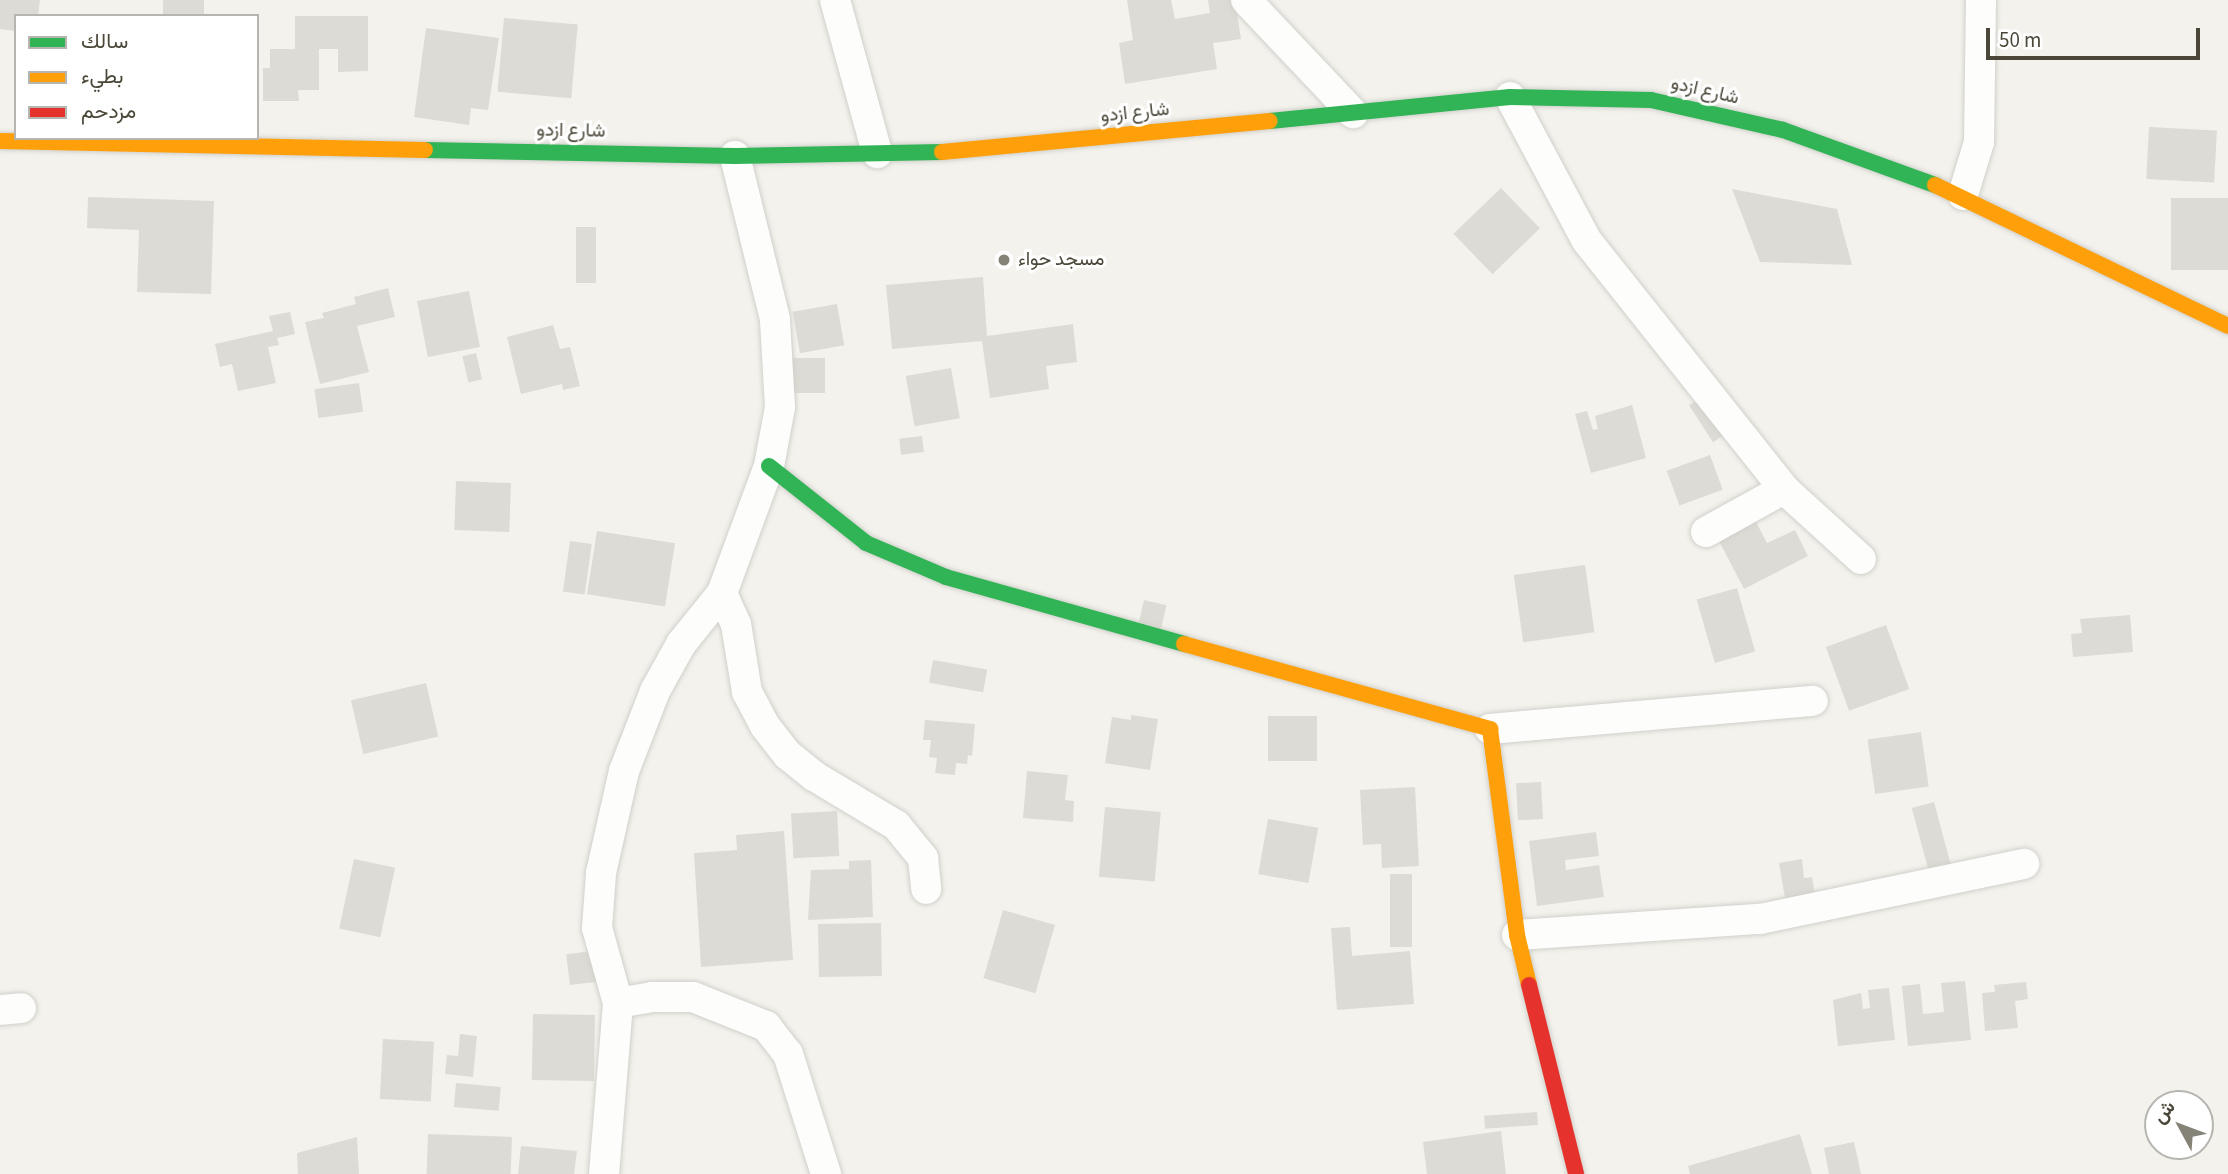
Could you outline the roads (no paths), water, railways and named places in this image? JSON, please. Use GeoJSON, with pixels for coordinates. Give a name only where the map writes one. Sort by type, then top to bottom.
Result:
{"type":"FeatureCollection","features":[{"type":"Feature","properties":{"kind":"street"},"geometry":{"type":"LineString","coordinates":[[835,0],[877,153]]}},
{"type":"Feature","properties":{"kind":"street"},"geometry":{"type":"LineString","coordinates":[[1246,0],[1353,113]]}},
{"type":"Feature","properties":{"kind":"street"},"geometry":{"type":"LineString","coordinates":[[1963,195],[1979,142],[1981,0]]}},
{"type":"Feature","properties":{"kind":"street"},"geometry":{"type":"LineString","coordinates":[[1510,97],[1587,241],[1784,489],[1861,559]]}},
{"type":"Feature","properties":{"kind":"street","name":"شارع ازدو"},"geometry":{"type":"LineString","coordinates":[[0,141],[735,156],[950,152],[1510,97],[1651,100],[1783,130],[1963,195],[2228,326]]}},
{"type":"Feature","properties":{"kind":"street"},"geometry":{"type":"LineString","coordinates":[[604,1174],[618,1003],[597,928],[601,873],[624,771],[662,679],[681,643],[722,593],[769,466],[780,407],[775,318],[735,156]]}},
{"type":"Feature","properties":{"kind":"street"},"geometry":{"type":"LineString","coordinates":[[769,466],[866,543],[946,577],[1078,618],[1295,672],[1490,729],[1813,701]]}},
{"type":"Feature","properties":{"kind":"street"},"geometry":{"type":"LineString","coordinates":[[1706,532],[1784,489]]}},
{"type":"Feature","properties":{"kind":"street"},"geometry":{"type":"LineString","coordinates":[[722,593],[736,624],[747,692],[765,726],[788,755],[814,776],[896,825],[923,858],[926,889]]}},
{"type":"Feature","properties":{"kind":"street"},"geometry":{"type":"LineString","coordinates":[[1490,729],[1517,935],[1576,1174]]}},
{"type":"Feature","properties":{"kind":"street"},"geometry":{"type":"LineString","coordinates":[[1517,935],[1760,919],[2024,864]]}},
{"type":"Feature","properties":{"kind":"street"},"geometry":{"type":"LineString","coordinates":[[618,1003],[652,997],[693,997],[766,1026],[788,1054],[825,1174]]}},
{"type":"Feature","properties":{"kind":"place","name":"مسجد حواء"},"geometry":{"type":"Point","coordinates":[1004,260]}}]}
